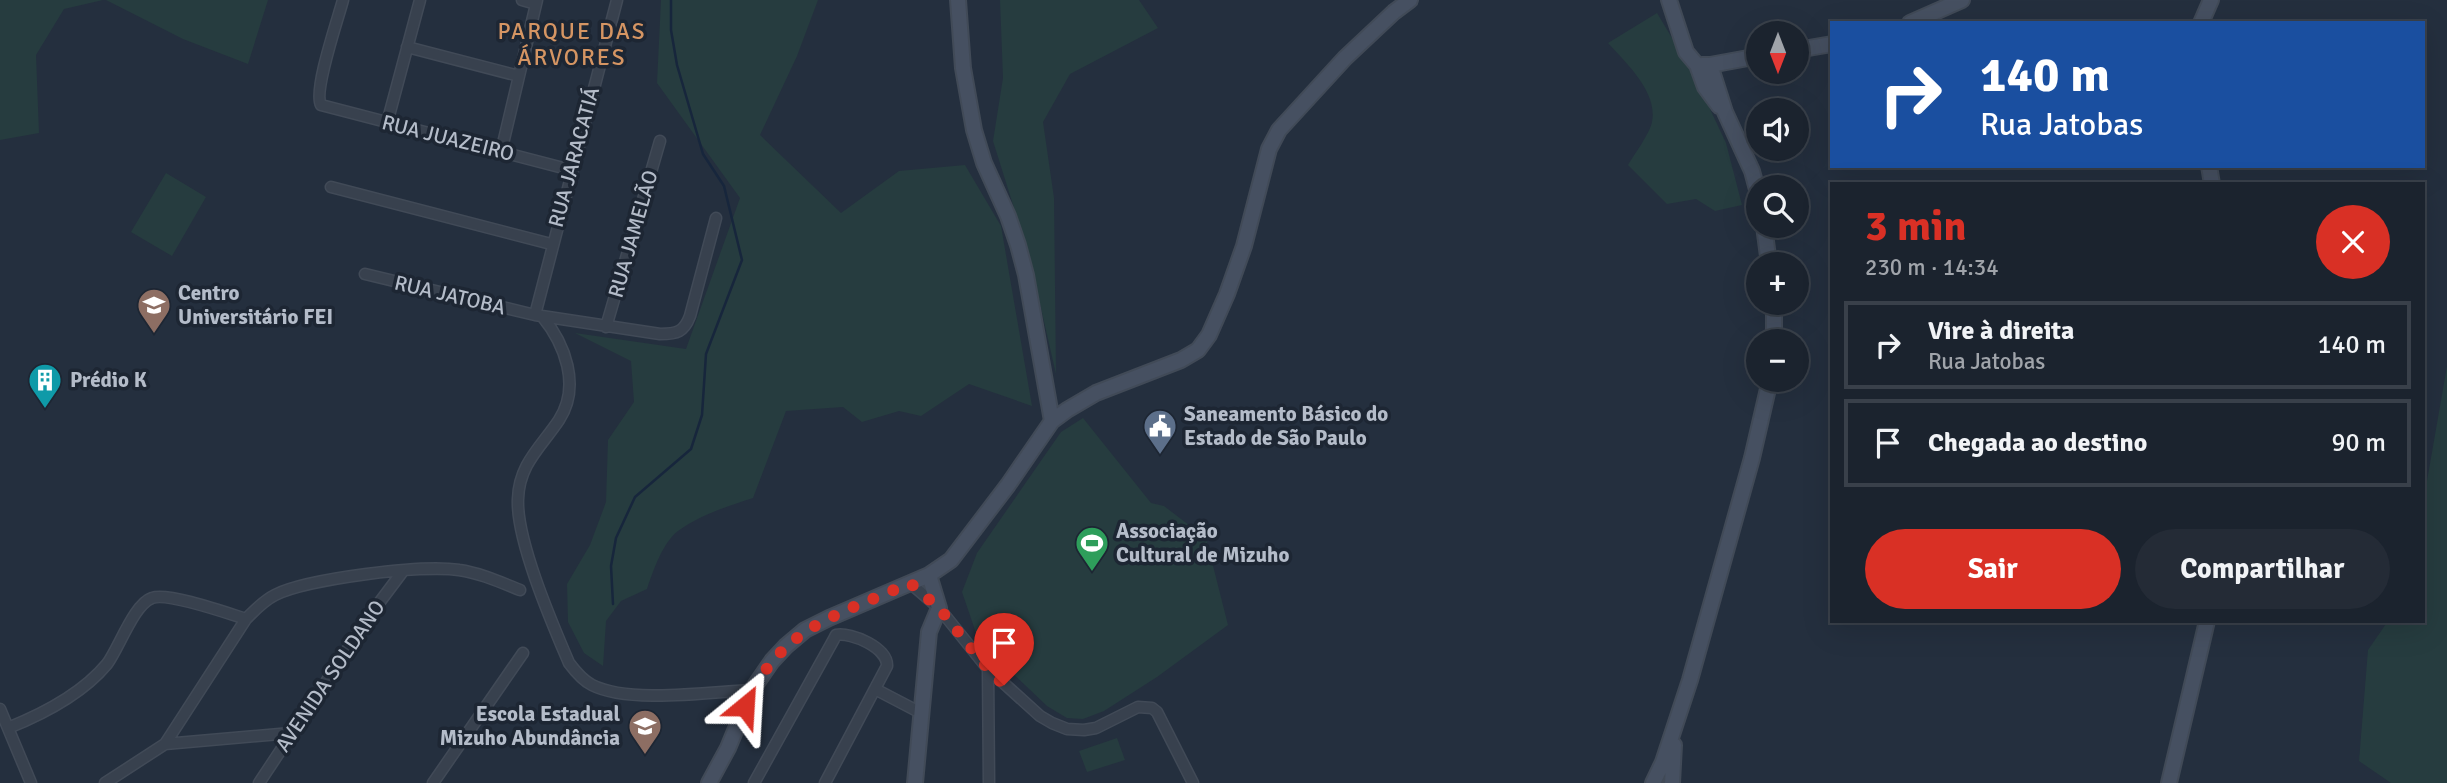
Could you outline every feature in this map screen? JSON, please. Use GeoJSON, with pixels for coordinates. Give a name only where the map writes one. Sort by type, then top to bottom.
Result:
{"type":"FeatureCollection","features":[{"type":"Feature","properties":{"kind":"street","name":"RUA JUAZEIRO"},"geometry":{"type":"LineString","coordinates":[[343,0],[320,83],[321,103],[387,123],[571,170]]}},
{"type":"Feature","properties":{"kind":"street"},"geometry":{"type":"LineString","coordinates":[[387,123],[420,0]]}},
{"type":"Feature","properties":{"kind":"street"},"geometry":{"type":"LineString","coordinates":[[501,152],[536,2],[522,0]]}},
{"type":"Feature","properties":{"kind":"street","name":"RUA JARACATIÁ"},"geometry":{"type":"LineString","coordinates":[[539,315],[551,244],[617,0]]}},
{"type":"Feature","properties":{"kind":"street"},"geometry":{"type":"LineString","coordinates":[[958,0],[963,68],[974,130],[984,163],[1008,216],[1020,255],[1052,421]]}},
{"type":"Feature","properties":{"kind":"street"},"geometry":{"type":"LineString","coordinates":[[709,783],[728,748],[752,690],[772,661],[805,630],[940,569],[961,549],[1052,421],[1096,393],[1181,360],[1198,350],[1209,335],[1227,294],[1244,246],[1269,149],[1279,130],[1345,58],[1410,0]]}},
{"type":"Feature","properties":{"kind":"street"},"geometry":{"type":"LineString","coordinates":[[1669,0],[1686,52],[1704,65],[1753,175]]}},
{"type":"Feature","properties":{"kind":"street"},"geometry":{"type":"LineString","coordinates":[[1915,21],[1962,0]]}},
{"type":"Feature","properties":{"kind":"street"},"geometry":{"type":"LineString","coordinates":[[2202,21],[2211,0]]}},
{"type":"Feature","properties":{"kind":"street"},"geometry":{"type":"LineString","coordinates":[[1810,48],[1830,44]]}},
{"type":"Feature","properties":{"kind":"street"},"geometry":{"type":"LineString","coordinates":[[407,47],[519,76]]}},
{"type":"Feature","properties":{"kind":"street"},"geometry":{"type":"LineString","coordinates":[[1704,65],[1746,58]]}},
{"type":"Feature","properties":{"kind":"street","name":"RUA JAMELÃO"},"geometry":{"type":"LineString","coordinates":[[606,327],[660,141]]}},
{"type":"Feature","properties":{"kind":"street"},"geometry":{"type":"LineString","coordinates":[[331,187],[551,244]]}},
{"type":"Feature","properties":{"kind":"street","name":"RUA JATOBA"},"geometry":{"type":"LineString","coordinates":[[365,274],[539,315],[606,327],[678,333],[687,325],[716,218]]}},
{"type":"Feature","properties":{"kind":"street"},"geometry":{"type":"LineString","coordinates":[[539,315],[556,333],[565,357],[569,386],[567,401],[558,422],[539,444],[525,469],[518,497],[519,514],[532,564],[569,663],[578,675],[591,685],[622,693],[752,690]]}},
{"type":"Feature","properties":{"kind":"street"},"geometry":{"type":"LineString","coordinates":[[1653,783],[1675,727],[1752,458],[1767,392]]}},
{"type":"Feature","properties":{"kind":"street"},"geometry":{"type":"LineString","coordinates":[[105,783],[165,744],[246,619],[261,603],[290,589],[403,570],[442,568],[479,574],[520,590]]}},
{"type":"Feature","properties":{"kind":"street","name":"AVENIDA SOLDANO"},"geometry":{"type":"LineString","coordinates":[[259,783],[403,570]]}},
{"type":"Feature","properties":{"kind":"street"},"geometry":{"type":"LineString","coordinates":[[915,783],[929,632],[939,608],[929,575]]}},
{"type":"Feature","properties":{"kind":"street"},"geometry":{"type":"LineString","coordinates":[[910,583],[939,608],[988,669],[1040,716],[1067,729],[1096,728],[1138,707],[1145,706],[1157,712],[1193,783]]}},
{"type":"Feature","properties":{"kind":"street"},"geometry":{"type":"LineString","coordinates":[[8,728],[29,720],[92,679],[117,649],[142,605],[152,597],[169,597],[246,619]]}},
{"type":"Feature","properties":{"kind":"street"},"geometry":{"type":"LineString","coordinates":[[2169,783],[2207,623]]}},
{"type":"Feature","properties":{"kind":"street"},"geometry":{"type":"LineString","coordinates":[[754,783],[836,635],[848,634],[880,650],[887,656],[887,666],[825,783]]}},
{"type":"Feature","properties":{"kind":"street"},"geometry":{"type":"LineString","coordinates":[[433,783],[523,653]]}},
{"type":"Feature","properties":{"kind":"street"},"geometry":{"type":"LineString","coordinates":[[988,669],[989,783]]}},
{"type":"Feature","properties":{"kind":"street"},"geometry":{"type":"LineString","coordinates":[[875,689],[921,713]]}},
{"type":"Feature","properties":{"kind":"street"},"geometry":{"type":"LineString","coordinates":[[0,709],[31,783]]}},
{"type":"Feature","properties":{"kind":"street"},"geometry":{"type":"LineString","coordinates":[[1672,783],[1675,727]]}},
{"type":"Feature","properties":{"kind":"street"},"geometry":{"type":"LineString","coordinates":[[165,744],[291,733]]}},
{"type":"Feature","properties":{"kind":"green space"},"geometry":{"type":"Polygon","coordinates":[[[0,0],[103,0],[64,9],[36,55],[39,133],[0,140],[0,0]]]}},
{"type":"Feature","properties":{"kind":"green space"},"geometry":{"type":"Polygon","coordinates":[[[106,0],[268,0],[248,64],[183,39],[106,0]]]}},
{"type":"Feature","properties":{"kind":"green space"},"geometry":{"type":"Polygon","coordinates":[[[661,0],[818,0],[797,56],[760,135],[841,213],[899,171],[965,165],[1001,226],[1032,406],[969,384],[921,416],[899,411],[862,422],[843,407],[786,411],[753,498],[705,516],[673,536],[659,557],[647,589],[621,601],[606,621],[603,666],[584,653],[568,622],[567,584],[590,545],[606,502],[608,440],[634,402],[631,361],[575,333],[686,349],[740,198],[657,83],[661,0]]]}},
{"type":"Feature","properties":{"kind":"green space"},"geometry":{"type":"Polygon","coordinates":[[[1000,0],[1139,0],[1158,28],[1070,74],[1043,122],[1054,198],[1056,374],[1029,256],[993,141],[1003,78],[1000,0]]]}},
{"type":"Feature","properties":{"kind":"green space"},"geometry":{"type":"Polygon","coordinates":[[[1657,13],[1693,73],[1726,143],[1742,205],[1715,211],[1696,199],[1667,204],[1628,165],[1648,132],[1653,111],[1639,79],[1608,43],[1657,13]]]}},
{"type":"Feature","properties":{"kind":"green space"},"geometry":{"type":"Polygon","coordinates":[[[166,173],[206,197],[172,256],[131,232],[166,173]]]}},
{"type":"Feature","properties":{"kind":"green space"},"geometry":{"type":"Polygon","coordinates":[[[2447,366],[2447,783],[2391,783],[2359,761],[2368,650],[2387,623],[2425,623],[2425,492],[2447,366]]]}},
{"type":"Feature","properties":{"kind":"green space","name":"Associação Cultural de Mizuho"},"geometry":{"type":"Polygon","coordinates":[[[1083,418],[1151,503],[1164,506],[1206,538],[1228,625],[1157,677],[1104,711],[1083,719],[1067,718],[1047,706],[1008,669],[977,636],[962,592],[977,553],[1061,432],[1083,418]]]}},
{"type":"Feature","properties":{"kind":"green space"},"geometry":{"type":"Polygon","coordinates":[[[1117,738],[1125,760],[1087,772],[1079,751],[1117,738]]]}},
{"type":"Feature","properties":{"kind":"waterway"},"geometry":{"type":"LineString","coordinates":[[613,604],[611,566],[616,538],[635,497],[691,449],[702,415],[706,354],[742,260],[724,186],[703,154],[677,65],[671,30],[671,0]]}},
{"type":"Feature","properties":{"kind":"place","name":"Centro Universitário FEI"},"geometry":{"type":"Point","coordinates":[154,335]}},
{"type":"Feature","properties":{"kind":"place","name":"Prédio K"},"geometry":{"type":"Point","coordinates":[45,410]}},
{"type":"Feature","properties":{"kind":"place","name":"Saneamento Básico do Estado de São Paulo"},"geometry":{"type":"Point","coordinates":[1160,456]}},
{"type":"Feature","properties":{"kind":"place","name":"Associação Cultural de Mizuho"},"geometry":{"type":"Point","coordinates":[1092,573]}},
{"type":"Feature","properties":{"kind":"place","name":"Escola Estadual Mizuho Abundância"},"geometry":{"type":"Point","coordinates":[645,756]}},
{"type":"Feature","properties":{"kind":"district","name":"PARQUE DAS ÁRVORES"},"geometry":{"type":"Point","coordinates":[572,44]}},
{"type":"Feature","properties":{"kind":"route"},"geometry":{"type":"LineString","coordinates":[[745,706],[752,690],[772,661],[805,630],[910,583],[939,608],[1004,685]]}}]}
